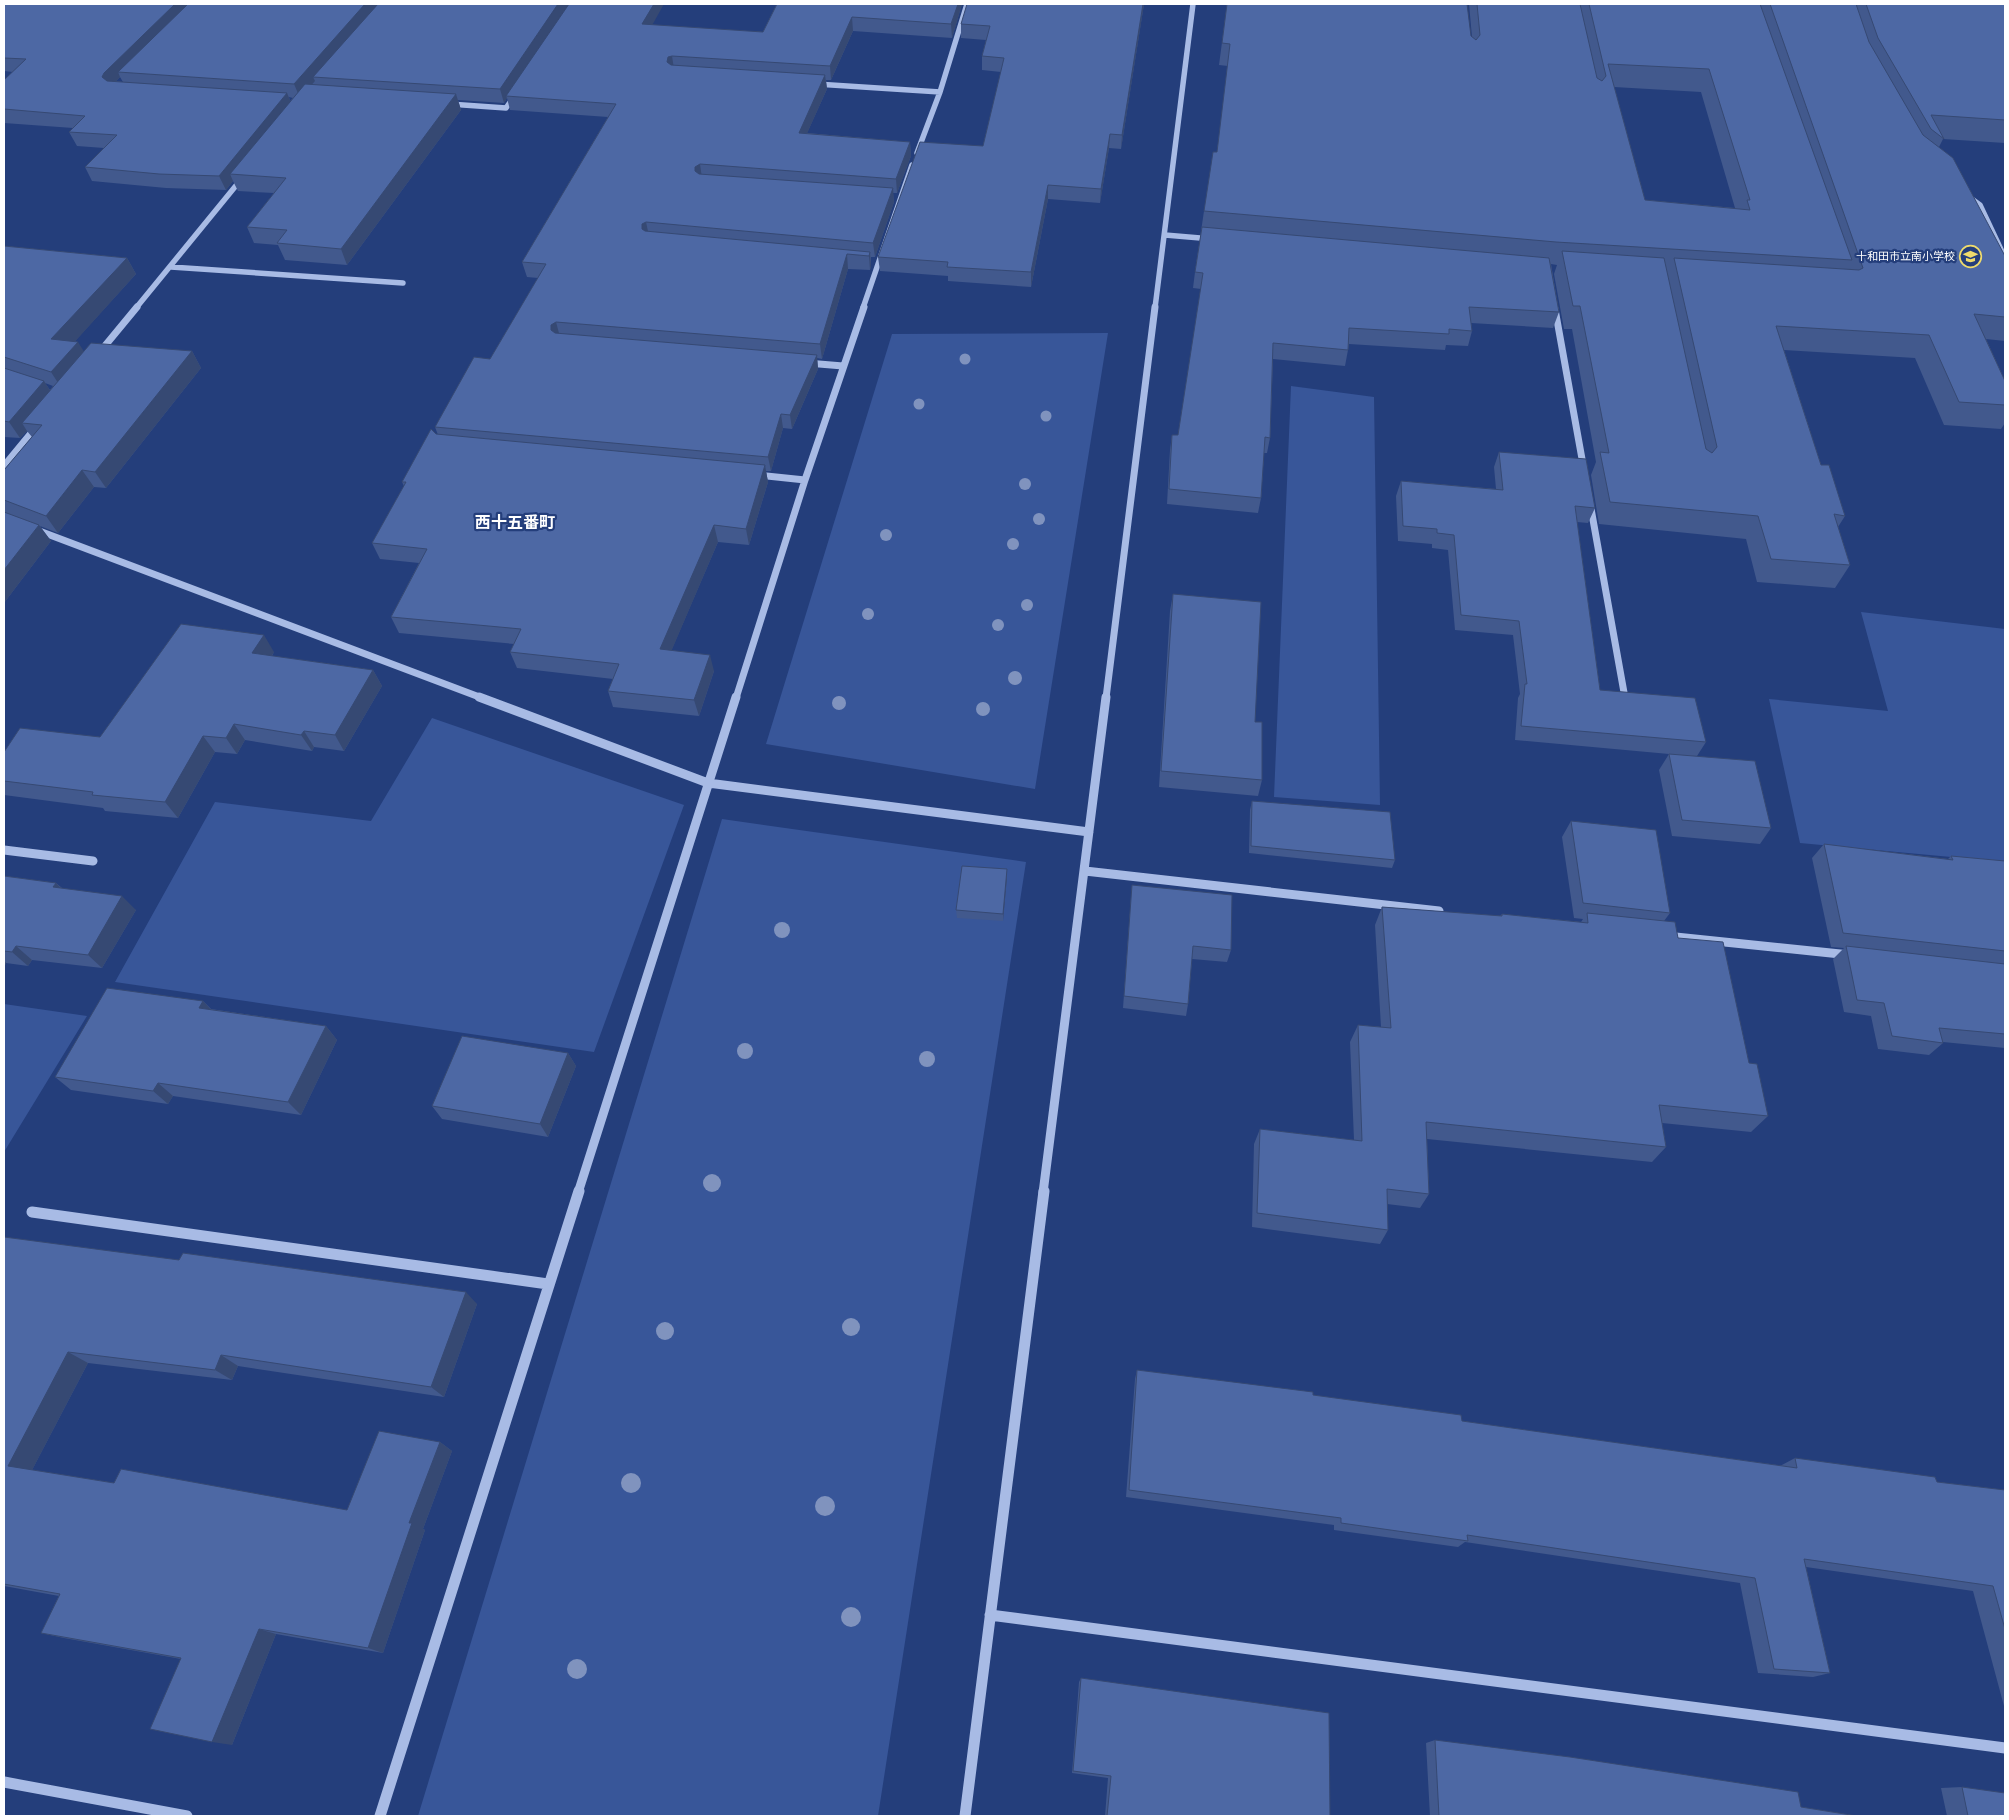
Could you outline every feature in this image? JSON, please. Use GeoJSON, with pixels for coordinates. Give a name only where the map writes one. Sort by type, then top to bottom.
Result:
{"type":"FeatureCollection","features":[{"type":"Feature","properties":{"kind":"street"},"geometry":{"type":"LineString","coordinates":[[380,1816],[805,480],[877,262],[899,198],[940,92],[968,4]]}},
{"type":"Feature","properties":{"kind":"street"},"geometry":{"type":"LineString","coordinates":[[965,1816],[1193,4]]}},
{"type":"Feature","properties":{"kind":"street"},"geometry":{"type":"LineString","coordinates":[[812,83],[940,92]]}},
{"type":"Feature","properties":{"kind":"street"},"geometry":{"type":"LineString","coordinates":[[437,103],[506,108],[517,92]]}},
{"type":"Feature","properties":{"kind":"street"},"geometry":{"type":"LineString","coordinates":[[95,358],[246,173]]}},
{"type":"Feature","properties":{"kind":"street"},"geometry":{"type":"LineString","coordinates":[[1965,194],[1980,206],[2005,258]]}},
{"type":"Feature","properties":{"kind":"street"},"geometry":{"type":"LineString","coordinates":[[889,197],[899,198]]}},
{"type":"Feature","properties":{"kind":"street"},"geometry":{"type":"LineString","coordinates":[[1164,235],[1224,240]]}},
{"type":"Feature","properties":{"kind":"street"},"geometry":{"type":"LineString","coordinates":[[867,262],[877,262]]}},
{"type":"Feature","properties":{"kind":"street"},"geometry":{"type":"LineString","coordinates":[[171,267],[404,283]]}},
{"type":"Feature","properties":{"kind":"street"},"geometry":{"type":"LineString","coordinates":[[1553,298],[1585,474]]}},
{"type":"Feature","properties":{"kind":"street"},"geometry":{"type":"LineString","coordinates":[[804,363],[843,366]]}},
{"type":"Feature","properties":{"kind":"street"},"geometry":{"type":"LineString","coordinates":[[4,466],[39,424]]}},
{"type":"Feature","properties":{"kind":"street"},"geometry":{"type":"LineString","coordinates":[[746,474],[805,480]]}},
{"type":"Feature","properties":{"kind":"street"},"geometry":{"type":"LineString","coordinates":[[1588,494],[1625,699]]}},
{"type":"Feature","properties":{"kind":"street"},"geometry":{"type":"LineString","coordinates":[[22,525],[708,783],[1089,832]]}},
{"type":"Feature","properties":{"kind":"street"},"geometry":{"type":"LineString","coordinates":[[4,850],[93,861]]}},
{"type":"Feature","properties":{"kind":"street"},"geometry":{"type":"LineString","coordinates":[[1084,871],[1445,912]]}},
{"type":"Feature","properties":{"kind":"street"},"geometry":{"type":"LineString","coordinates":[[1652,934],[1858,956]]}},
{"type":"Feature","properties":{"kind":"street"},"geometry":{"type":"LineString","coordinates":[[32,1212],[548,1284]]}},
{"type":"Feature","properties":{"kind":"street"},"geometry":{"type":"LineString","coordinates":[[990,1615],[2005,1748]]}},
{"type":"Feature","properties":{"kind":"street"},"geometry":{"type":"LineString","coordinates":[[4,1782],[187,1816]]}},
{"type":"Feature","properties":{"kind":"shaded area"},"geometry":{"type":"Polygon","coordinates":[[[1108,333],[1035,789],[766,744],[892,334],[1108,333]]]}},
{"type":"Feature","properties":{"kind":"shaded area"},"geometry":{"type":"Polygon","coordinates":[[[1291,386],[1374,397],[1380,805],[1274,797],[1291,386]]]}},
{"type":"Feature","properties":{"kind":"shaded area"},"geometry":{"type":"Polygon","coordinates":[[[1861,612],[2005,629],[2005,862],[1800,843],[1769,699],[1888,711],[1861,612]]]}},
{"type":"Feature","properties":{"kind":"shaded area"},"geometry":{"type":"Polygon","coordinates":[[[432,718],[684,805],[594,1052],[115,982],[215,802],[371,821],[432,718]]]}},
{"type":"Feature","properties":{"kind":"shaded area"},"geometry":{"type":"Polygon","coordinates":[[[722,819],[1026,862],[878,1816],[418,1816],[722,819]]]}},
{"type":"Feature","properties":{"kind":"shaded area"},"geometry":{"type":"Polygon","coordinates":[[[4,1004],[87,1016],[4,1152],[4,1004]]]}},
{"type":"Feature","properties":{"kind":"building"},"geometry":{"type":"Polygon","coordinates":[[[4,4],[175,4],[102,77],[107,81],[287,93],[219,176],[159,174],[85,167],[117,135],[69,132],[85,116],[4,109],[4,80],[26,59],[4,58],[4,4]]]}},
{"type":"Feature","properties":{"kind":"building"},"geometry":{"type":"Polygon","coordinates":[[[188,4],[365,4],[294,84],[118,72],[188,4]]]}},
{"type":"Feature","properties":{"kind":"building"},"geometry":{"type":"Polygon","coordinates":[[[378,4],[558,4],[500,89],[313,77],[378,4]]]}},
{"type":"Feature","properties":{"kind":"building"},"geometry":{"type":"Polygon","coordinates":[[[569,4],[654,4],[642,24],[763,32],[777,4],[958,4],[951,24],[852,17],[830,66],[668,57],[667,62],[671,65],[825,75],[799,133],[910,142],[896,179],[700,164],[695,167],[695,171],[699,174],[893,188],[873,243],[646,222],[642,224],[642,229],[645,231],[870,252],[869,256],[847,254],[820,344],[556,322],[551,325],[551,330],[555,333],[817,355],[790,415],[781,414],[768,457],[435,427],[474,357],[490,359],[546,264],[522,262],[616,104],[506,96],[569,4]]]}},
{"type":"Feature","properties":{"kind":"building"},"geometry":{"type":"Polygon","coordinates":[[[967,4],[1143,4],[1122,135],[1110,134],[1101,189],[1048,185],[1031,272],[947,267],[948,262],[878,257],[920,142],[983,146],[1004,58],[982,56],[990,26],[961,24],[967,4]]]}},
{"type":"Feature","properties":{"kind":"building"},"geometry":{"type":"Polygon","coordinates":[[[1227,4],[1467,4],[1471,36],[1476,40],[1480,35],[1477,4],[1580,4],[1597,78],[1602,81],[1606,76],[1589,4],[1760,4],[1852,260],[1556,242],[1204,211],[1213,152],[1217,152],[1230,44],[1222,43],[1227,4]],[[1608,64],[1645,200],[1750,210],[1747,200],[1750,200],[1709,69],[1608,64]]]}},
{"type":"Feature","properties":{"kind":"building"},"geometry":{"type":"Polygon","coordinates":[[[1770,4],[1856,4],[1869,42],[1923,135],[1953,158],[2005,256],[2005,317],[1974,314],[2005,381],[2005,405],[1959,402],[1929,335],[1776,326],[1821,465],[1829,465],[1845,516],[1834,514],[1850,565],[1771,559],[1758,516],[1610,502],[1600,452],[1609,453],[1580,306],[1573,306],[1562,251],[1664,258],[1706,449],[1712,453],[1717,447],[1674,258],[1859,270],[1863,268],[1770,4]]]}},
{"type":"Feature","properties":{"kind":"building"},"geometry":{"type":"Polygon","coordinates":[[[1866,4],[2005,4],[2005,120],[1931,115],[1944,139],[1931,129],[1878,38],[1866,4]]]}},
{"type":"Feature","properties":{"kind":"building"},"geometry":{"type":"Polygon","coordinates":[[[305,84],[456,94],[341,249],[277,243],[287,230],[247,227],[286,178],[230,174],[305,84]]]}},
{"type":"Feature","properties":{"kind":"building"},"geometry":{"type":"Polygon","coordinates":[[[1202,227],[1549,258],[1559,312],[1469,307],[1472,331],[1449,329],[1449,334],[1349,328],[1348,350],[1273,343],[1270,438],[1265,437],[1261,498],[1169,489],[1172,435],[1178,435],[1203,273],[1195,272],[1202,227]]]}},
{"type":"Feature","properties":{"kind":"building"},"geometry":{"type":"Polygon","coordinates":[[[4,246],[127,258],[51,339],[78,342],[51,372],[4,357],[4,246]]]}},
{"type":"Feature","properties":{"kind":"building"},"geometry":{"type":"Polygon","coordinates":[[[91,343],[192,351],[95,472],[82,470],[46,516],[4,500],[4,470],[42,425],[22,423],[91,343]]]}},
{"type":"Feature","properties":{"kind":"building"},"geometry":{"type":"Polygon","coordinates":[[[4,368],[44,381],[9,422],[4,421],[4,368]]]}},
{"type":"Feature","properties":{"kind":"building"},"geometry":{"type":"Polygon","coordinates":[[[431,429],[436,434],[765,465],[746,529],[714,525],[660,649],[710,655],[694,700],[608,691],[619,664],[510,652],[521,629],[391,617],[427,549],[372,543],[406,482],[402,482],[431,429]]]}},
{"type":"Feature","properties":{"kind":"building"},"geometry":{"type":"Polygon","coordinates":[[[1499,452],[1586,459],[1595,508],[1575,506],[1600,690],[1695,698],[1706,742],[1521,726],[1525,684],[1527,684],[1519,621],[1461,615],[1454,535],[1437,533],[1437,529],[1403,526],[1401,481],[1503,490],[1499,452]]]}},
{"type":"Feature","properties":{"kind":"building"},"geometry":{"type":"Polygon","coordinates":[[[4,512],[39,525],[4,570],[4,512]]]}},
{"type":"Feature","properties":{"kind":"building"},"geometry":{"type":"Polygon","coordinates":[[[1173,594],[1261,602],[1255,722],[1262,722],[1262,780],[1161,771],[1173,594]]]}},
{"type":"Feature","properties":{"kind":"building"},"geometry":{"type":"Polygon","coordinates":[[[181,624],[264,635],[252,653],[373,670],[335,735],[304,731],[301,735],[234,724],[226,738],[203,736],[165,802],[92,795],[93,792],[4,781],[4,752],[20,728],[100,737],[181,624]]]}},
{"type":"Feature","properties":{"kind":"building"},"geometry":{"type":"Polygon","coordinates":[[[1669,754],[1755,761],[1771,828],[1682,820],[1669,754]]]}},
{"type":"Feature","properties":{"kind":"building"},"geometry":{"type":"Polygon","coordinates":[[[1252,801],[1390,812],[1395,860],[1251,846],[1252,801]]]}},
{"type":"Feature","properties":{"kind":"building"},"geometry":{"type":"Polygon","coordinates":[[[1571,821],[1656,830],[1670,913],[1583,903],[1571,821]]]}},
{"type":"Feature","properties":{"kind":"building"},"geometry":{"type":"Polygon","coordinates":[[[1824,844],[1953,860],[1951,856],[2005,861],[2005,951],[1843,933],[1824,844]]]}},
{"type":"Feature","properties":{"kind":"building"},"geometry":{"type":"Polygon","coordinates":[[[962,866],[1007,869],[1003,914],[956,910],[962,866]]]}},
{"type":"Feature","properties":{"kind":"building"},"geometry":{"type":"Polygon","coordinates":[[[4,876],[56,883],[53,887],[122,896],[88,955],[16,946],[12,952],[4,951],[4,876]]]}},
{"type":"Feature","properties":{"kind":"building"},"geometry":{"type":"Polygon","coordinates":[[[1132,885],[1232,895],[1231,950],[1193,946],[1188,1004],[1124,996],[1132,885]]]}},
{"type":"Feature","properties":{"kind":"building"},"geometry":{"type":"Polygon","coordinates":[[[1382,907],[1502,916],[1502,914],[1588,923],[1587,913],[1675,922],[1678,938],[1723,942],[1749,1063],[1757,1064],[1768,1116],[1659,1105],[1666,1147],[1426,1122],[1429,1194],[1387,1189],[1388,1230],[1257,1213],[1260,1129],[1362,1141],[1358,1025],[1391,1028],[1382,907]]]}},
{"type":"Feature","properties":{"kind":"building"},"geometry":{"type":"Polygon","coordinates":[[[1846,946],[2005,964],[2005,1034],[1939,1028],[1943,1043],[1892,1036],[1884,1003],[1857,1000],[1846,946]]]}},
{"type":"Feature","properties":{"kind":"building"},"geometry":{"type":"Polygon","coordinates":[[[107,988],[203,1001],[199,1008],[326,1026],[288,1102],[158,1083],[153,1091],[55,1077],[107,988]]]}},
{"type":"Feature","properties":{"kind":"building"},"geometry":{"type":"Polygon","coordinates":[[[462,1036],[568,1053],[540,1124],[432,1106],[462,1036]]]}},
{"type":"Feature","properties":{"kind":"building"},"geometry":{"type":"Polygon","coordinates":[[[4,1237],[179,1260],[183,1253],[466,1292],[431,1387],[221,1355],[215,1370],[68,1352],[8,1466],[114,1483],[121,1469],[347,1510],[379,1431],[440,1442],[409,1523],[412,1523],[368,1648],[259,1629],[212,1742],[150,1729],[181,1658],[41,1633],[60,1594],[4,1584],[4,1237]]]}},
{"type":"Feature","properties":{"kind":"building"},"geometry":{"type":"Polygon","coordinates":[[[1137,1370],[1313,1392],[1313,1395],[1461,1415],[1462,1421],[1797,1468],[1795,1458],[1935,1477],[1937,1482],[2005,1490],[2005,1629],[1993,1586],[1804,1559],[1830,1673],[1774,1669],[1755,1578],[1467,1535],[1468,1541],[1341,1523],[1341,1518],[1129,1490],[1137,1370]]]}},
{"type":"Feature","properties":{"kind":"building"},"geometry":{"type":"Polygon","coordinates":[[[1081,1678],[1329,1713],[1330,1816],[1107,1816],[1111,1776],[1073,1771],[1081,1678]]]}},
{"type":"Feature","properties":{"kind":"building"},"geometry":{"type":"Polygon","coordinates":[[[1435,1740],[1570,1757],[1798,1792],[1801,1807],[1857,1816],[1439,1816],[1435,1740]]]}},
{"type":"Feature","properties":{"kind":"building"},"geometry":{"type":"Polygon","coordinates":[[[1962,1787],[2005,1793],[2005,1816],[1968,1816],[1962,1787]]]}},
{"type":"Feature","properties":{"kind":"place","name":"十和田市立南小学校"},"geometry":{"type":"Point","coordinates":[1971,256]}},
{"type":"Feature","properties":{"kind":"district","name":"西十五番町"},"geometry":{"type":"Point","coordinates":[515,522]}}]}
